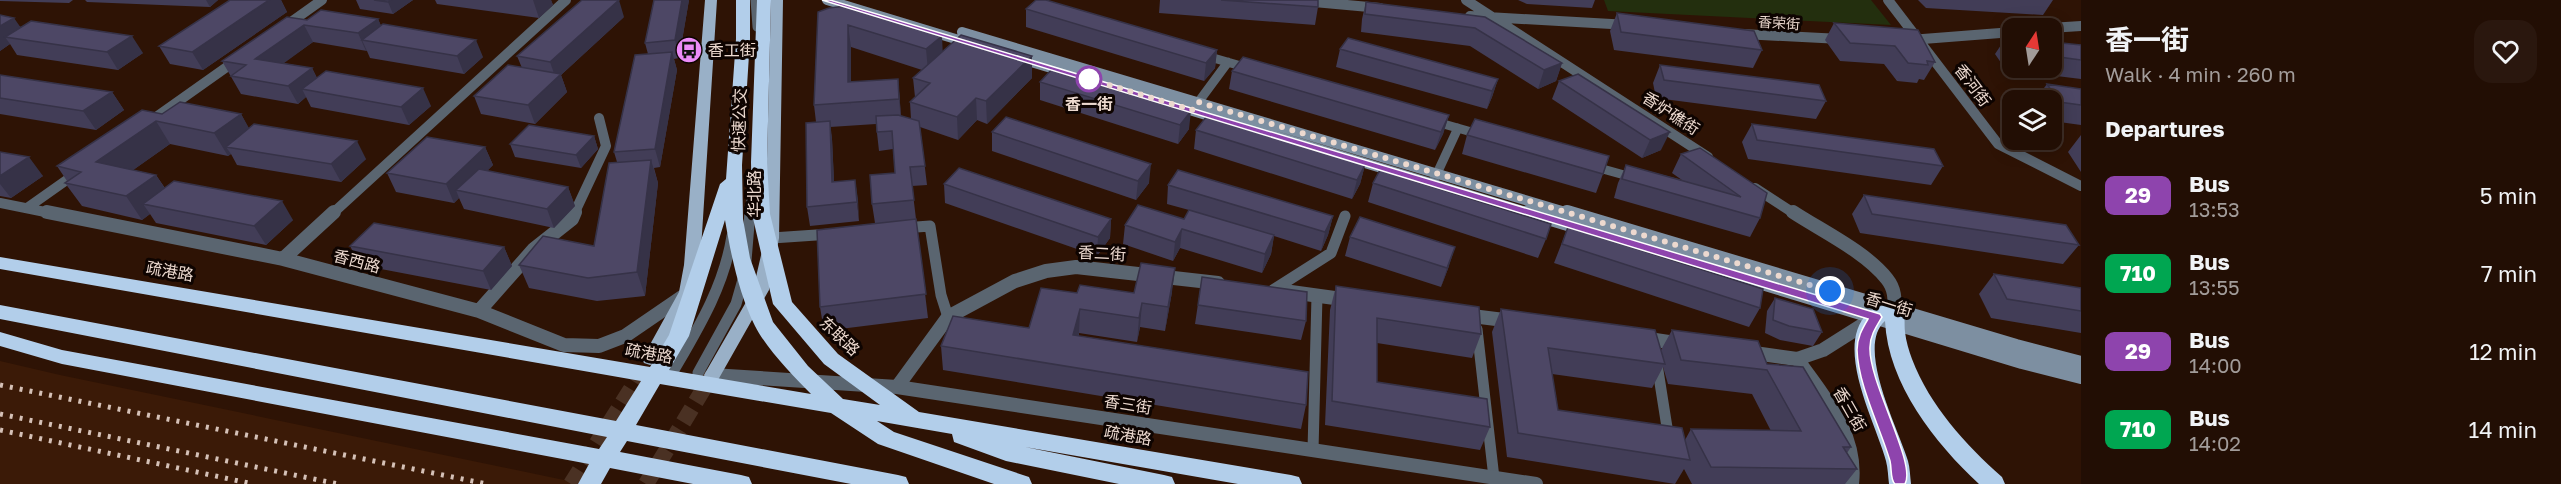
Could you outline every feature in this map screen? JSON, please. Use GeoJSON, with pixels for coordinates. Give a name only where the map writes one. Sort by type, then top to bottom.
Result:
{"type":"FeatureCollection","features":[{"type":"Feature","properties":{"kind":"highway"},"geometry":{"type":"LineString","coordinates":[[742,0],[742,39],[734,165],[734,219],[745,269],[764,325],[801,371],[839,408],[886,438],[1021,484]]}},
{"type":"Feature","properties":{"kind":"highway","name":"东联路"},"geometry":{"type":"LineString","coordinates":[[764,0],[759,162],[761,214],[783,304],[831,360],[912,419],[1006,452],[1164,484]]}},
{"type":"Feature","properties":{"kind":"highway"},"geometry":{"type":"LineString","coordinates":[[589,484],[679,336],[734,165]]}},
{"type":"Feature","properties":{"kind":"highway","name":"疏港路"},"geometry":{"type":"LineString","coordinates":[[0,263],[1291,484]]}},
{"type":"Feature","properties":{"kind":"highway"},"geometry":{"type":"LineString","coordinates":[[0,312],[898,484]]}},
{"type":"Feature","properties":{"kind":"highway"},"geometry":{"type":"LineString","coordinates":[[1900,484],[1898,464],[1865,368],[1863,347],[1866,334],[1887,317],[1907,371],[1918,392],[1954,443],[1994,484]]}},
{"type":"Feature","properties":{"kind":"highway"},"geometry":{"type":"LineString","coordinates":[[0,339],[62,357],[741,484]]}},
{"type":"Feature","properties":{"kind":"main road"},"geometry":{"type":"LineString","coordinates":[[650,358],[687,292],[692,265],[711,0]]}},
{"type":"Feature","properties":{"kind":"main road","name":"华北路"},"geometry":{"type":"LineString","coordinates":[[705,374],[761,290],[772,238],[777,0]]}},
{"type":"Feature","properties":{"kind":"street"},"geometry":{"type":"LineString","coordinates":[[275,34],[322,0]]}},
{"type":"Feature","properties":{"kind":"street"},"geometry":{"type":"LineString","coordinates":[[283,259],[566,0]]}},
{"type":"Feature","properties":{"kind":"street","name":"香一街"},"geometry":{"type":"LineString","coordinates":[[827,0],[1195,106]]}},
{"type":"Feature","properties":{"kind":"street","name":"香一街"},"geometry":{"type":"LineString","coordinates":[[854,0],[2081,377]]}},
{"type":"Feature","properties":{"kind":"street"},"geometry":{"type":"LineString","coordinates":[[1292,0],[1387,8]]}},
{"type":"Feature","properties":{"kind":"street","name":"香炉礁街"},"geometry":{"type":"LineString","coordinates":[[1466,0],[1721,165]]}},
{"type":"Feature","properties":{"kind":"street","name":"香河街"},"geometry":{"type":"LineString","coordinates":[[1888,0],[1921,40],[1998,144],[2081,186]]}},
{"type":"Feature","properties":{"kind":"street"},"geometry":{"type":"LineString","coordinates":[[1459,15],[1640,26]]}},
{"type":"Feature","properties":{"kind":"street"},"geometry":{"type":"LineString","coordinates":[[2062,27],[2081,26]]}},
{"type":"Feature","properties":{"kind":"street","name":"香荣街"},"geometry":{"type":"LineString","coordinates":[[1731,33],[1854,39]]}},
{"type":"Feature","properties":{"kind":"street"},"geometry":{"type":"LineString","coordinates":[[1899,40],[2002,33]]}},
{"type":"Feature","properties":{"kind":"street"},"geometry":{"type":"LineString","coordinates":[[141,128],[246,54]]}},
{"type":"Feature","properties":{"kind":"street"},"geometry":{"type":"LineString","coordinates":[[479,310],[534,249],[572,219],[606,146],[599,118]]}},
{"type":"Feature","properties":{"kind":"street"},"geometry":{"type":"LineString","coordinates":[[27,208],[84,168]]}},
{"type":"Feature","properties":{"kind":"street","name":"香一街"},"geometry":{"type":"LineString","coordinates":[[1435,179],[1887,317],[2081,363]]}},
{"type":"Feature","properties":{"kind":"street"},"geometry":{"type":"LineString","coordinates":[[1730,350],[1797,359],[1823,350],[1887,317],[1895,295],[1888,280],[1868,261],[1750,184]]}},
{"type":"Feature","properties":{"kind":"street","name":"香西路"},"geometry":{"type":"LineString","coordinates":[[0,203],[283,259],[479,310],[564,345],[600,346],[625,336],[647,323],[687,292]]}},
{"type":"Feature","properties":{"kind":"street","name":"香二街"},"geometry":{"type":"LineString","coordinates":[[897,387],[948,317],[1015,281],[1046,271],[1076,267],[1228,284]]}},
{"type":"Feature","properties":{"kind":"street"},"geometry":{"type":"LineString","coordinates":[[1268,289],[1363,302]]}},
{"type":"Feature","properties":{"kind":"street"},"geometry":{"type":"LineString","coordinates":[[1453,314],[1523,323]]}},
{"type":"Feature","properties":{"kind":"street"},"geometry":{"type":"LineString","coordinates":[[1629,337],[1697,346]]}},
{"type":"Feature","properties":{"kind":"street","name":"香三街"},"geometry":{"type":"LineString","coordinates":[[1797,359],[1836,416],[1850,445],[1855,473],[1852,484]]}},
{"type":"Feature","properties":{"kind":"street","name":"香三街"},"geometry":{"type":"LineString","coordinates":[[705,374],[897,387],[1536,484]]}},
{"type":"Feature","properties":{"kind":"lane","name":"快速公交"},"geometry":{"type":"LineString","coordinates":[[674,370],[707,314],[731,250],[741,170],[750,26],[748,0]]}},
{"type":"Feature","properties":{"kind":"lane","name":"快速公交"},"geometry":{"type":"LineString","coordinates":[[705,374],[736,304],[745,269],[752,187],[758,25],[755,0]]}},
{"type":"Feature","properties":{"kind":"lane"},"geometry":{"type":"LineString","coordinates":[[1195,52],[1263,72]]}},
{"type":"Feature","properties":{"kind":"lane"},"geometry":{"type":"LineString","coordinates":[[1195,106],[1228,62]]}},
{"type":"Feature","properties":{"kind":"lane"},"geometry":{"type":"LineString","coordinates":[[1424,118],[1492,137]]}},
{"type":"Feature","properties":{"kind":"lane"},"geometry":{"type":"LineString","coordinates":[[1435,179],[1458,128]]}},
{"type":"Feature","properties":{"kind":"lane"},"geometry":{"type":"LineString","coordinates":[[1581,163],[1637,178]]}},
{"type":"Feature","properties":{"kind":"lane"},"geometry":{"type":"LineString","coordinates":[[1268,289],[1331,253],[1345,216]]}},
{"type":"Feature","properties":{"kind":"lane"},"geometry":{"type":"LineString","coordinates":[[896,229],[930,226],[941,295],[948,317]]}},
{"type":"Feature","properties":{"kind":"lane"},"geometry":{"type":"LineString","coordinates":[[772,238],[839,233]]}},
{"type":"Feature","properties":{"kind":"lane"},"geometry":{"type":"LineString","coordinates":[[1313,450],[1317,296]]}},
{"type":"Feature","properties":{"kind":"lane"},"geometry":{"type":"LineString","coordinates":[[1476,317],[1494,478]]}},
{"type":"Feature","properties":{"kind":"lane"},"geometry":{"type":"LineString","coordinates":[[1653,340],[1671,451]]}},
{"type":"Feature","properties":{"kind":"shaded area"},"geometry":{"type":"Polygon","coordinates":[[[0,361],[60,375],[583,484],[0,484],[0,361]]]}},
{"type":"Feature","properties":{"kind":"green space"},"geometry":{"type":"Polygon","coordinates":[[[1604,0],[1871,0],[1891,25],[1608,11],[1604,0]]]}},
{"type":"Feature","properties":{"kind":"building"},"geometry":{"type":"Polygon","coordinates":[[[230,0],[269,0],[192,52],[159,46],[230,0]]]}},
{"type":"Feature","properties":{"kind":"building"},"geometry":{"type":"Polygon","coordinates":[[[582,0],[619,0],[550,62],[517,56],[582,0]]]}},
{"type":"Feature","properties":{"kind":"building"},"geometry":{"type":"Polygon","coordinates":[[[654,0],[682,0],[675,40],[645,43],[654,0]]]}},
{"type":"Feature","properties":{"kind":"building"},"geometry":{"type":"Polygon","coordinates":[[[1036,0],[1046,0],[1217,50],[1206,63],[1026,9],[1036,0]]]}},
{"type":"Feature","properties":{"kind":"building"},"geometry":{"type":"Polygon","coordinates":[[[1221,0],[1318,0],[1318,7],[1221,0]]]}},
{"type":"Feature","properties":{"kind":"building"},"geometry":{"type":"Polygon","coordinates":[[[1366,2],[1485,17],[1562,63],[1544,70],[1475,28],[1365,14],[1366,2]]]}},
{"type":"Feature","properties":{"kind":"building"},"geometry":{"type":"Polygon","coordinates":[[[846,6],[942,36],[926,49],[848,25],[848,82],[898,79],[899,99],[814,105],[818,12],[846,6]]]}},
{"type":"Feature","properties":{"kind":"building"},"geometry":{"type":"Polygon","coordinates":[[[321,10],[378,19],[358,33],[304,25],[255,59],[312,68],[288,86],[231,76],[246,65],[222,61],[287,17],[307,20],[321,10]]]}},
{"type":"Feature","properties":{"kind":"building"},"geometry":{"type":"Polygon","coordinates":[[[1617,13],[1754,31],[1762,50],[1621,32],[1617,13]]]}},
{"type":"Feature","properties":{"kind":"building"},"geometry":{"type":"Polygon","coordinates":[[[0,15],[14,18],[0,26],[0,15]]]}},
{"type":"Feature","properties":{"kind":"building"},"geometry":{"type":"Polygon","coordinates":[[[31,21],[132,36],[107,52],[5,37],[31,21]]]}},
{"type":"Feature","properties":{"kind":"building"},"geometry":{"type":"Polygon","coordinates":[[[1834,23],[1918,30],[1935,62],[1927,61],[1928,65],[1908,63],[1895,46],[1850,43],[1834,23]]]}},
{"type":"Feature","properties":{"kind":"building"},"geometry":{"type":"Polygon","coordinates":[[[383,24],[476,40],[457,56],[362,40],[383,24]]]}},
{"type":"Feature","properties":{"kind":"building"},"geometry":{"type":"Polygon","coordinates":[[[961,35],[1032,56],[986,101],[976,98],[957,117],[910,102],[930,83],[913,78],[961,35]]]}},
{"type":"Feature","properties":{"kind":"building"},"geometry":{"type":"Polygon","coordinates":[[[1348,38],[1498,79],[1492,91],[1340,49],[1348,38]]]}},
{"type":"Feature","properties":{"kind":"building"},"geometry":{"type":"Polygon","coordinates":[[[2062,43],[2081,45],[2081,60],[2062,57],[2062,43]]]}},
{"type":"Feature","properties":{"kind":"building"},"geometry":{"type":"Polygon","coordinates":[[[672,52],[655,149],[614,152],[635,55],[672,52]]]}},
{"type":"Feature","properties":{"kind":"building"},"geometry":{"type":"Polygon","coordinates":[[[1243,57],[1449,115],[1441,132],[1232,71],[1243,57]]]}},
{"type":"Feature","properties":{"kind":"building"},"geometry":{"type":"Polygon","coordinates":[[[508,65],[561,74],[528,105],[474,96],[508,65]]]}},
{"type":"Feature","properties":{"kind":"building"},"geometry":{"type":"Polygon","coordinates":[[[1660,65],[1819,85],[1826,101],[1664,80],[1660,65]]]}},
{"type":"Feature","properties":{"kind":"building"},"geometry":{"type":"Polygon","coordinates":[[[1052,69],[1191,111],[1180,125],[1040,82],[1052,69]]]}},
{"type":"Feature","properties":{"kind":"building"},"geometry":{"type":"Polygon","coordinates":[[[326,71],[423,88],[401,107],[302,89],[326,71]]]}},
{"type":"Feature","properties":{"kind":"building"},"geometry":{"type":"Polygon","coordinates":[[[1578,74],[1670,132],[1650,140],[1559,81],[1578,74]]]}},
{"type":"Feature","properties":{"kind":"building"},"geometry":{"type":"Polygon","coordinates":[[[0,75],[112,92],[83,111],[0,98],[0,75]]]}},
{"type":"Feature","properties":{"kind":"building"},"geometry":{"type":"Polygon","coordinates":[[[2047,84],[2081,89],[2081,105],[2062,102],[2062,90],[2051,90],[2047,84]]]}},
{"type":"Feature","properties":{"kind":"building"},"geometry":{"type":"Polygon","coordinates":[[[180,102],[241,114],[214,133],[156,121],[96,162],[156,175],[126,196],[65,183],[81,172],[57,166],[142,110],[162,114],[180,102]]]}},
{"type":"Feature","properties":{"kind":"building"},"geometry":{"type":"Polygon","coordinates":[[[898,115],[919,121],[925,166],[910,167],[914,200],[872,204],[870,175],[895,173],[892,131],[877,132],[876,116],[898,115]]]}},
{"type":"Feature","properties":{"kind":"building"},"geometry":{"type":"Polygon","coordinates":[[[1006,117],[1151,164],[1138,181],[992,132],[1006,117]]]}},
{"type":"Feature","properties":{"kind":"building"},"geometry":{"type":"Polygon","coordinates":[[[1206,117],[1365,165],[1357,180],[1196,130],[1206,117]]]}},
{"type":"Feature","properties":{"kind":"building"},"geometry":{"type":"Polygon","coordinates":[[[1475,119],[1609,156],[1603,174],[1467,135],[1475,119]]]}},
{"type":"Feature","properties":{"kind":"building"},"geometry":{"type":"Polygon","coordinates":[[[830,121],[832,182],[855,180],[857,202],[807,207],[806,123],[830,121]]]}},
{"type":"Feature","properties":{"kind":"building"},"geometry":{"type":"Polygon","coordinates":[[[254,124],[357,141],[331,164],[226,147],[254,124]]]}},
{"type":"Feature","properties":{"kind":"building"},"geometry":{"type":"Polygon","coordinates":[[[1752,124],[1934,149],[1943,166],[1757,140],[1752,124]]]}},
{"type":"Feature","properties":{"kind":"building"},"geometry":{"type":"Polygon","coordinates":[[[529,125],[594,136],[576,155],[510,144],[529,125]]]}},
{"type":"Feature","properties":{"kind":"building"},"geometry":{"type":"Polygon","coordinates":[[[427,137],[485,147],[446,184],[387,173],[427,137]]]}},
{"type":"Feature","properties":{"kind":"building"},"geometry":{"type":"Polygon","coordinates":[[[1700,148],[1767,193],[1760,218],[1622,179],[1626,165],[1741,197],[1681,154],[1700,148]]]}},
{"type":"Feature","properties":{"kind":"building"},"geometry":{"type":"Polygon","coordinates":[[[0,152],[29,157],[0,176],[0,152]]]}},
{"type":"Feature","properties":{"kind":"building"},"geometry":{"type":"Polygon","coordinates":[[[651,160],[637,272],[588,278],[519,265],[543,236],[594,246],[609,163],[651,160]]]}},
{"type":"Feature","properties":{"kind":"building"},"geometry":{"type":"Polygon","coordinates":[[[959,168],[1111,219],[1098,237],[944,184],[959,168]]]}},
{"type":"Feature","properties":{"kind":"building"},"geometry":{"type":"Polygon","coordinates":[[[479,169],[568,187],[547,209],[456,190],[479,169]]]}},
{"type":"Feature","properties":{"kind":"building"},"geometry":{"type":"Polygon","coordinates":[[[1178,170],[1333,216],[1325,232],[1168,185],[1178,170]]]}},
{"type":"Feature","properties":{"kind":"building"},"geometry":{"type":"Polygon","coordinates":[[[1380,170],[1551,224],[1546,239],[1373,183],[1380,170]]]}},
{"type":"Feature","properties":{"kind":"building"},"geometry":{"type":"Polygon","coordinates":[[[174,181],[282,201],[254,226],[143,204],[174,181]]]}},
{"type":"Feature","properties":{"kind":"building"},"geometry":{"type":"Polygon","coordinates":[[[1864,195],[2066,225],[2079,245],[1872,214],[1864,195]]]}},
{"type":"Feature","properties":{"kind":"building"},"geometry":{"type":"Polygon","coordinates":[[[1138,205],[1184,219],[1189,210],[1274,235],[1265,254],[1182,229],[1175,242],[1125,225],[1138,205]]]}},
{"type":"Feature","properties":{"kind":"building"},"geometry":{"type":"Polygon","coordinates":[[[1360,217],[1455,247],[1447,268],[1350,237],[1360,217]]]}},
{"type":"Feature","properties":{"kind":"building"},"geometry":{"type":"Polygon","coordinates":[[[916,219],[926,294],[820,307],[817,230],[916,219]]]}},
{"type":"Feature","properties":{"kind":"building"},"geometry":{"type":"Polygon","coordinates":[[[374,223],[504,247],[483,271],[350,246],[374,223]]]}},
{"type":"Feature","properties":{"kind":"building"},"geometry":{"type":"Polygon","coordinates":[[[1568,227],[1763,289],[1760,308],[1562,244],[1568,227]]]}},
{"type":"Feature","properties":{"kind":"building"},"geometry":{"type":"Polygon","coordinates":[[[1141,263],[1175,268],[1168,307],[1142,303],[1139,318],[1080,309],[1073,335],[1308,372],[1306,405],[941,346],[953,316],[1029,328],[1041,288],[1077,293],[1080,285],[1134,293],[1141,263]]]}},
{"type":"Feature","properties":{"kind":"building"},"geometry":{"type":"Polygon","coordinates":[[[1994,274],[2081,288],[2081,311],[2007,299],[1994,274]]]}},
{"type":"Feature","properties":{"kind":"building"},"geometry":{"type":"Polygon","coordinates":[[[1202,277],[1307,292],[1306,321],[1198,305],[1202,277]]]}},
{"type":"Feature","properties":{"kind":"building"},"geometry":{"type":"Polygon","coordinates":[[[1336,286],[1479,307],[1481,334],[1377,318],[1377,382],[1487,399],[1490,427],[1332,401],[1336,286]]]}},
{"type":"Feature","properties":{"kind":"building"},"geometry":{"type":"Polygon","coordinates":[[[1775,298],[1813,309],[1822,332],[1789,326],[1773,320],[1775,298]]]}},
{"type":"Feature","properties":{"kind":"building"},"geometry":{"type":"Polygon","coordinates":[[[1501,309],[1655,330],[1665,364],[1548,348],[1558,410],[1682,428],[1690,460],[1518,433],[1501,309]]]}},
{"type":"Feature","properties":{"kind":"building"},"geometry":{"type":"Polygon","coordinates":[[[1672,330],[1758,341],[1767,364],[1803,367],[1851,447],[1843,447],[1857,469],[1711,467],[1691,429],[1801,431],[1767,370],[1681,360],[1672,330]]]}},
{"type":"Feature","properties":{"kind":"tunnel"},"geometry":{"type":"LineString","coordinates":[[571,484],[650,359]]}},
{"type":"Feature","properties":{"kind":"tunnel"},"geometry":{"type":"LineString","coordinates":[[646,484],[712,375]]}},
{"type":"Feature","properties":{"kind":"railway"},"geometry":{"type":"LineString","coordinates":[[0,385],[487,484]]}},
{"type":"Feature","properties":{"kind":"railway"},"geometry":{"type":"LineString","coordinates":[[0,414],[338,484]]}},
{"type":"Feature","properties":{"kind":"railway"},"geometry":{"type":"LineString","coordinates":[[0,430],[253,484]]}},
{"type":"Feature","properties":{"kind":"bus line","name":"29"},"geometry":{"type":"LineString","coordinates":[[827,0],[1875,317],[1866,334],[1863,347],[1865,368],[1898,464],[1900,484]]}},
{"type":"Feature","properties":{"kind":"place","name":"香工街"},"geometry":{"type":"Point","coordinates":[689,50]}},
{"type":"Feature","properties":{"kind":"place","name":"香一街"},"geometry":{"type":"Point","coordinates":[1089,79]}},
{"type":"Feature","properties":{"kind":"route"},"geometry":{"type":"LineString","coordinates":[[1089,79],[1192,110],[1198,102],[1830,291]]}}]}
